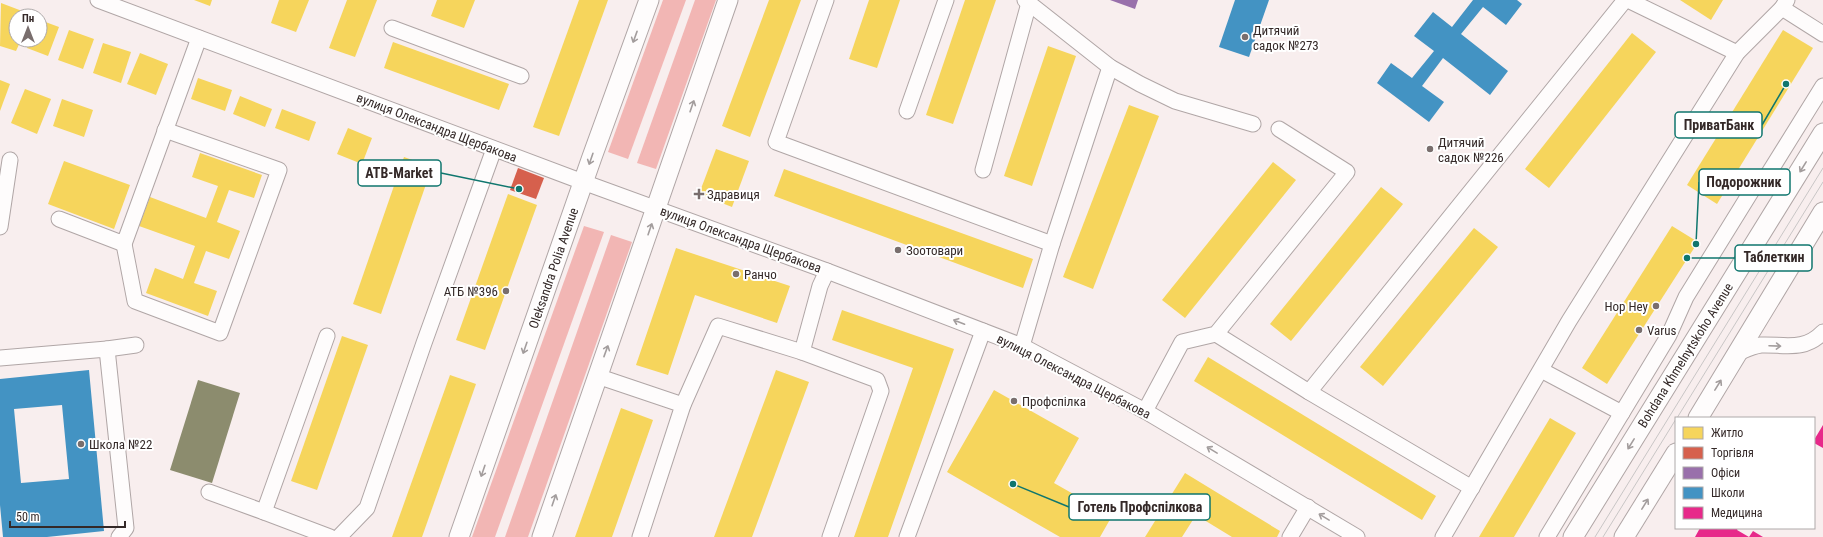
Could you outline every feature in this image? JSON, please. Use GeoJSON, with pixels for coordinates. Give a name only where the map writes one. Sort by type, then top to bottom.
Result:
{"type":"FeatureCollection","features":[{"type":"Feature","properties":{"kind":"main road","name":"Oleksandra Polia Avenue"},"geometry":{"type":"LineString","coordinates":[[460,537],[583,182],[649,0]]}},
{"type":"Feature","properties":{"kind":"main road"},"geometry":{"type":"LineString","coordinates":[[542,537],[728,0]]}},
{"type":"Feature","properties":{"kind":"main road","name":"Bohdana Khmelnytskoho Avenue"},"geometry":{"type":"LineString","coordinates":[[1573,537],[1823,133]]}},
{"type":"Feature","properties":{"kind":"main road"},"geometry":{"type":"LineString","coordinates":[[1699,417],[1823,212]]}},
{"type":"Feature","properties":{"kind":"main road"},"geometry":{"type":"LineString","coordinates":[[1624,537],[1675,455]]}},
{"type":"Feature","properties":{"kind":"street","name":"вулиця Олександра Щербакова"},"geometry":{"type":"LineString","coordinates":[[98,0],[494,149],[827,271],[1022,346],[1145,411],[1357,537]]}},
{"type":"Feature","properties":{"kind":"street"},"geometry":{"type":"LineString","coordinates":[[826,0],[776,142],[1052,244]]}},
{"type":"Feature","properties":{"kind":"street"},"geometry":{"type":"LineString","coordinates":[[907,111],[946,0]]}},
{"type":"Feature","properties":{"kind":"street"},"geometry":{"type":"LineString","coordinates":[[1309,392],[1627,0],[1737,53]]}},
{"type":"Feature","properties":{"kind":"street"},"geometry":{"type":"LineString","coordinates":[[983,170],[1027,1],[1110,67],[1140,84],[1175,101],[1253,124]]}},
{"type":"Feature","properties":{"kind":"street"},"geometry":{"type":"LineString","coordinates":[[1443,537],[1569,321],[1737,53],[1785,4],[1823,34]]}},
{"type":"Feature","properties":{"kind":"street"},"geometry":{"type":"LineString","coordinates":[[392,28],[521,76]]}},
{"type":"Feature","properties":{"kind":"street"},"geometry":{"type":"LineString","coordinates":[[165,130],[279,170],[220,333],[135,301],[124,244],[165,130],[199,38]]}},
{"type":"Feature","properties":{"kind":"street"},"geometry":{"type":"LineString","coordinates":[[1022,346],[1052,244],[1110,67]]}},
{"type":"Feature","properties":{"kind":"street"},"geometry":{"type":"LineString","coordinates":[[1547,537],[1669,335],[1686,297],[1754,187],[1767,176],[1823,86]]}},
{"type":"Feature","properties":{"kind":"street"},"geometry":{"type":"LineString","coordinates":[[1145,411],[1182,342],[1216,334],[1347,172],[1279,130]]}},
{"type":"Feature","properties":{"kind":"street"},"geometry":{"type":"LineString","coordinates":[[339,537],[367,508],[424,343],[494,149]]}},
{"type":"Feature","properties":{"kind":"street"},"geometry":{"type":"LineString","coordinates":[[0,227],[10,160]]}},
{"type":"Feature","properties":{"kind":"street"},"geometry":{"type":"LineString","coordinates":[[59,219],[124,244]]}},
{"type":"Feature","properties":{"kind":"street"},"geometry":{"type":"LineString","coordinates":[[802,352],[820,286],[827,271]]}},
{"type":"Feature","properties":{"kind":"street"},"geometry":{"type":"LineString","coordinates":[[640,537],[684,405],[718,326],[802,352],[877,380],[880,391],[830,537]]}},
{"type":"Feature","properties":{"kind":"street"},"geometry":{"type":"LineString","coordinates":[[907,537],[983,331]]}},
{"type":"Feature","properties":{"kind":"street"},"geometry":{"type":"LineString","coordinates":[[1738,353],[1761,345],[1793,347],[1803,344],[1819,336],[1823,332]]}},
{"type":"Feature","properties":{"kind":"street"},"geometry":{"type":"LineString","coordinates":[[1216,334],[1309,392],[1472,488]]}},
{"type":"Feature","properties":{"kind":"street"},"geometry":{"type":"LineString","coordinates":[[264,512],[327,336]]}},
{"type":"Feature","properties":{"kind":"street"},"geometry":{"type":"LineString","coordinates":[[0,358],[107,349],[136,345]]}},
{"type":"Feature","properties":{"kind":"street"},"geometry":{"type":"LineString","coordinates":[[107,349],[126,528],[119,537]]}},
{"type":"Feature","properties":{"kind":"street"},"geometry":{"type":"LineString","coordinates":[[1540,370],[1622,413]]}},
{"type":"Feature","properties":{"kind":"street"},"geometry":{"type":"LineString","coordinates":[[597,376],[684,405]]}},
{"type":"Feature","properties":{"kind":"street"},"geometry":{"type":"LineString","coordinates":[[209,492],[330,537]]}},
{"type":"Feature","properties":{"kind":"street"},"geometry":{"type":"LineString","coordinates":[[1290,537],[1308,507]]}},
{"type":"Feature","properties":{"kind":"shaded area"},"geometry":{"type":"Polygon","coordinates":[[[663,0],[686,0],[628,159],[608,152],[663,0]]]}},
{"type":"Feature","properties":{"kind":"shaded area"},"geometry":{"type":"Polygon","coordinates":[[[695,0],[716,0],[656,169],[637,163],[695,0]]]}},
{"type":"Feature","properties":{"kind":"shaded area"},"geometry":{"type":"Polygon","coordinates":[[[584,226],[604,232],[495,537],[472,537],[584,226]]]}},
{"type":"Feature","properties":{"kind":"shaded area"},"geometry":{"type":"Polygon","coordinates":[[[611,235],[632,242],[528,537],[505,537],[611,235]]]}},
{"type":"Feature","properties":{"kind":"building: Житло"},"geometry":{"type":"Polygon","coordinates":[[[194,0],[212,0],[210,6],[194,0]]]}},
{"type":"Feature","properties":{"kind":"building: Житло"},"geometry":{"type":"Polygon","coordinates":[[[279,0],[309,0],[296,32],[271,23],[279,0]]]}},
{"type":"Feature","properties":{"kind":"building: Житло"},"geometry":{"type":"Polygon","coordinates":[[[347,0],[377,0],[355,57],[329,48],[347,0]]]}},
{"type":"Feature","properties":{"kind":"building: Житло"},"geometry":{"type":"Polygon","coordinates":[[[437,0],[475,0],[464,28],[431,16],[437,0]]]}},
{"type":"Feature","properties":{"kind":"building: Житло"},"geometry":{"type":"Polygon","coordinates":[[[579,0],[608,0],[559,136],[533,127],[579,0]]]}},
{"type":"Feature","properties":{"kind":"building: Житло"},"geometry":{"type":"Polygon","coordinates":[[[769,0],[801,0],[750,137],[722,126],[769,0]]]}},
{"type":"Feature","properties":{"kind":"building: Житло"},"geometry":{"type":"Polygon","coordinates":[[[869,0],[900,0],[877,68],[849,59],[869,0]]]}},
{"type":"Feature","properties":{"kind":"building: Житло"},"geometry":{"type":"Polygon","coordinates":[[[965,0],[996,0],[953,124],[926,115],[965,0]]]}},
{"type":"Feature","properties":{"kind":"building: Житло"},"geometry":{"type":"Polygon","coordinates":[[[1680,0],[1723,0],[1711,20],[1680,0]]]}},
{"type":"Feature","properties":{"kind":"building: Житло"},"geometry":{"type":"Polygon","coordinates":[[[1,3],[14,8],[8,8],[8,48],[17,48],[16,51],[0,46],[1,3]]]}},
{"type":"Feature","properties":{"kind":"building: Житло"},"geometry":{"type":"Polygon","coordinates":[[[48,23],[59,27],[48,56],[27,48],[48,48],[48,23]]]}},
{"type":"Feature","properties":{"kind":"building: Житло"},"geometry":{"type":"Polygon","coordinates":[[[69,30],[94,39],[83,69],[58,60],[69,30]]]}},
{"type":"Feature","properties":{"kind":"building: Житло"},"geometry":{"type":"Polygon","coordinates":[[[1783,30],[1813,48],[1717,204],[1687,185],[1783,30]]]}},
{"type":"Feature","properties":{"kind":"building: Житло"},"geometry":{"type":"Polygon","coordinates":[[[1632,33],[1656,52],[1549,188],[1525,169],[1632,33]]]}},
{"type":"Feature","properties":{"kind":"building: Житло"},"geometry":{"type":"Polygon","coordinates":[[[393,42],[509,84],[499,110],[384,68],[393,42]]]}},
{"type":"Feature","properties":{"kind":"building: Житло"},"geometry":{"type":"Polygon","coordinates":[[[103,43],[131,52],[121,83],[93,73],[103,43]]]}},
{"type":"Feature","properties":{"kind":"building: Житло"},"geometry":{"type":"Polygon","coordinates":[[[1048,46],[1076,56],[1032,186],[1004,176],[1048,46]]]}},
{"type":"Feature","properties":{"kind":"building: Житло"},"geometry":{"type":"Polygon","coordinates":[[[140,53],[168,64],[156,95],[127,84],[140,53]]]}},
{"type":"Feature","properties":{"kind":"building: Житло"},"geometry":{"type":"Polygon","coordinates":[[[198,78],[232,90],[225,111],[191,99],[198,78]]]}},
{"type":"Feature","properties":{"kind":"building: Житло"},"geometry":{"type":"Polygon","coordinates":[[[0,80],[10,84],[0,111],[0,80]]]}},
{"type":"Feature","properties":{"kind":"building: Житло"},"geometry":{"type":"Polygon","coordinates":[[[25,89],[51,99],[37,134],[11,123],[25,89]]]}},
{"type":"Feature","properties":{"kind":"building: Житло"},"geometry":{"type":"Polygon","coordinates":[[[240,96],[272,109],[265,127],[233,114],[240,96]]]}},
{"type":"Feature","properties":{"kind":"building: Житло"},"geometry":{"type":"Polygon","coordinates":[[[62,99],[93,110],[84,137],[53,126],[62,99]]]}},
{"type":"Feature","properties":{"kind":"building: Житло"},"geometry":{"type":"Polygon","coordinates":[[[1129,105],[1159,116],[1093,289],[1063,277],[1129,105]]]}},
{"type":"Feature","properties":{"kind":"building: Житло"},"geometry":{"type":"Polygon","coordinates":[[[282,109],[316,122],[309,141],[275,128],[282,109]]]}},
{"type":"Feature","properties":{"kind":"building: Житло"},"geometry":{"type":"Polygon","coordinates":[[[348,128],[372,138],[362,164],[337,154],[348,128]]]}},
{"type":"Feature","properties":{"kind":"building: Житло"},"geometry":{"type":"Polygon","coordinates":[[[716,149],[749,161],[732,207],[699,194],[716,149]]]}},
{"type":"Feature","properties":{"kind":"building: Житло"},"geometry":{"type":"Polygon","coordinates":[[[200,153],[262,175],[254,198],[229,190],[217,222],[240,231],[229,259],[206,251],[194,283],[217,291],[208,316],[146,293],[155,268],[183,279],[195,246],[139,226],[150,197],[206,218],[218,186],[192,177],[200,153]]]}},
{"type":"Feature","properties":{"kind":"building: Житло"},"geometry":{"type":"Polygon","coordinates":[[[404,157],[432,167],[381,314],[353,304],[404,157]]]}},
{"type":"Feature","properties":{"kind":"building: Житло"},"geometry":{"type":"Polygon","coordinates":[[[64,161],[130,185],[114,229],[48,204],[64,161]]]}},
{"type":"Feature","properties":{"kind":"building: Житло"},"geometry":{"type":"Polygon","coordinates":[[[1273,162],[1296,180],[1185,318],[1162,300],[1273,162]]]}},
{"type":"Feature","properties":{"kind":"building: Житло"},"geometry":{"type":"Polygon","coordinates":[[[784,169],[1033,259],[1023,288],[774,196],[784,169]]]}},
{"type":"Feature","properties":{"kind":"building: Житло"},"geometry":{"type":"Polygon","coordinates":[[[1381,187],[1403,204],[1291,341],[1270,324],[1381,187]]]}},
{"type":"Feature","properties":{"kind":"building: Житло"},"geometry":{"type":"Polygon","coordinates":[[[508,194],[537,205],[485,350],[456,340],[508,194]]]}},
{"type":"Feature","properties":{"kind":"building: Житло"},"geometry":{"type":"Polygon","coordinates":[[[1672,226],[1698,242],[1607,384],[1582,368],[1672,226]]]}},
{"type":"Feature","properties":{"kind":"building: Житло"},"geometry":{"type":"Polygon","coordinates":[[[1474,228],[1498,247],[1383,386],[1360,367],[1474,228]]]}},
{"type":"Feature","properties":{"kind":"building: Житло"},"geometry":{"type":"Polygon","coordinates":[[[676,248],[790,286],[777,323],[695,295],[668,375],[636,365],[676,248]]]}},
{"type":"Feature","properties":{"kind":"building: Житло"},"geometry":{"type":"Polygon","coordinates":[[[842,310],[954,349],[888,537],[854,537],[913,368],[832,340],[842,310]]]}},
{"type":"Feature","properties":{"kind":"building: Житло"},"geometry":{"type":"Polygon","coordinates":[[[342,336],[368,345],[317,490],[291,481],[342,336]]]}},
{"type":"Feature","properties":{"kind":"building: Житло"},"geometry":{"type":"Polygon","coordinates":[[[1208,357],[1436,496],[1422,520],[1194,381],[1208,357]]]}},
{"type":"Feature","properties":{"kind":"building: Житло"},"geometry":{"type":"Polygon","coordinates":[[[776,370],[809,382],[752,537],[714,537],[776,370]]]}},
{"type":"Feature","properties":{"kind":"building: Житло"},"geometry":{"type":"Polygon","coordinates":[[[450,375],[476,384],[422,537],[392,537],[450,375]]]}},
{"type":"Feature","properties":{"kind":"building: Житло"},"geometry":{"type":"Polygon","coordinates":[[[994,390],[1079,438],[1054,483],[1112,516],[1100,537],[1060,537],[947,472],[994,390]]]}},
{"type":"Feature","properties":{"kind":"building: Житло"},"geometry":{"type":"Polygon","coordinates":[[[621,408],[653,420],[612,537],[575,537],[621,408]]]}},
{"type":"Feature","properties":{"kind":"building: Житло"},"geometry":{"type":"Polygon","coordinates":[[[1550,418],[1576,433],[1514,537],[1479,537],[1550,418]]]}},
{"type":"Feature","properties":{"kind":"building: Житло"},"geometry":{"type":"Polygon","coordinates":[[[1185,473],[1280,531],[1277,537],[1232,537],[1196,515],[1182,537],[1145,537],[1185,473]]]}},
{"type":"Feature","properties":{"kind":"building: Торгівля"},"geometry":{"type":"Polygon","coordinates":[[[518,168],[544,178],[536,199],[510,190],[518,168]]]}},
{"type":"Feature","properties":{"kind":"building: Офіси"},"geometry":{"type":"Polygon","coordinates":[[[1110,0],[1138,0],[1135,9],[1110,0]]]}},
{"type":"Feature","properties":{"kind":"building: Школи"},"geometry":{"type":"Polygon","coordinates":[[[1235,0],[1269,0],[1249,57],[1219,47],[1235,0]]]}},
{"type":"Feature","properties":{"kind":"building: Школи"},"geometry":{"type":"Polygon","coordinates":[[[1473,0],[1517,0],[1522,4],[1506,25],[1483,7],[1461,34],[1508,71],[1490,95],[1443,58],[1422,86],[1444,102],[1429,122],[1377,83],[1391,63],[1412,78],[1434,51],[1414,36],[1433,12],[1452,27],[1473,0]]]}},
{"type":"Feature","properties":{"kind":"building: Школи","name":"Школа №22"},"geometry":{"type":"Polygon","coordinates":[[[89,370],[104,531],[47,537],[3,537],[0,505],[0,379],[89,370]],[[62,405],[14,409],[21,483],[69,479],[62,405]]]}},
{"type":"Feature","properties":{"kind":"building: Медицина"},"geometry":{"type":"Polygon","coordinates":[[[1823,425],[1823,448],[1815,444],[1815,438],[1823,425]]]}},
{"type":"Feature","properties":{"kind":"building: Медицина"},"geometry":{"type":"Polygon","coordinates":[[[1699,529],[1738,529],[1749,537],[1695,537],[1699,529]]]}},
{"type":"Feature","properties":{"kind":"building: Медицина"},"geometry":{"type":"Polygon","coordinates":[[[1753,531],[1763,537],[1749,537],[1753,531]]]}},
{"type":"Feature","properties":{"kind":"building: Промзона"},"geometry":{"type":"Polygon","coordinates":[[[198,380],[240,393],[212,483],[170,470],[198,380]]]}},
{"type":"Feature","properties":{"kind":"tram line"},"geometry":{"type":"LineString","coordinates":[[1595,537],[1823,168]]}},
{"type":"Feature","properties":{"kind":"tram line"},"geometry":{"type":"LineString","coordinates":[[1678,417],[1823,182]]}},
{"type":"Feature","properties":{"kind":"tram line"},"geometry":{"type":"LineString","coordinates":[[1603,537],[1675,421]]}},
{"type":"Feature","properties":{"kind":"place","name":"Дитячий садок №273"},"geometry":{"type":"Point","coordinates":[1245,37]}},
{"type":"Feature","properties":{"kind":"place","name":"ПриватБанк"},"geometry":{"type":"Point","coordinates":[1786,84]}},
{"type":"Feature","properties":{"kind":"place","name":"Дитячий садок №226"},"geometry":{"type":"Point","coordinates":[1430,149]}},
{"type":"Feature","properties":{"kind":"place","name":"ATB-Market"},"geometry":{"type":"Point","coordinates":[519,189]}},
{"type":"Feature","properties":{"kind":"place","name":"Здравиця"},"geometry":{"type":"Point","coordinates":[699,194]}},
{"type":"Feature","properties":{"kind":"place","name":"Подорожник"},"geometry":{"type":"Point","coordinates":[1696,244]}},
{"type":"Feature","properties":{"kind":"place","name":"Зоотовари"},"geometry":{"type":"Point","coordinates":[898,250]}},
{"type":"Feature","properties":{"kind":"place","name":"Таблеткин"},"geometry":{"type":"Point","coordinates":[1687,258]}},
{"type":"Feature","properties":{"kind":"place","name":"Ранчо"},"geometry":{"type":"Point","coordinates":[736,274]}},
{"type":"Feature","properties":{"kind":"place","name":"АТБ №396"},"geometry":{"type":"Point","coordinates":[506,291]}},
{"type":"Feature","properties":{"kind":"place","name":"Hop Hey"},"geometry":{"type":"Point","coordinates":[1656,306]}},
{"type":"Feature","properties":{"kind":"place","name":"Varus"},"geometry":{"type":"Point","coordinates":[1639,330]}},
{"type":"Feature","properties":{"kind":"place","name":"Профспілка"},"geometry":{"type":"Point","coordinates":[1014,401]}},
{"type":"Feature","properties":{"kind":"place","name":"Школа №22"},"geometry":{"type":"Point","coordinates":[81,444]}},
{"type":"Feature","properties":{"kind":"place","name":"Готель Профспілкова"},"geometry":{"type":"Point","coordinates":[1013,484]}}]}
